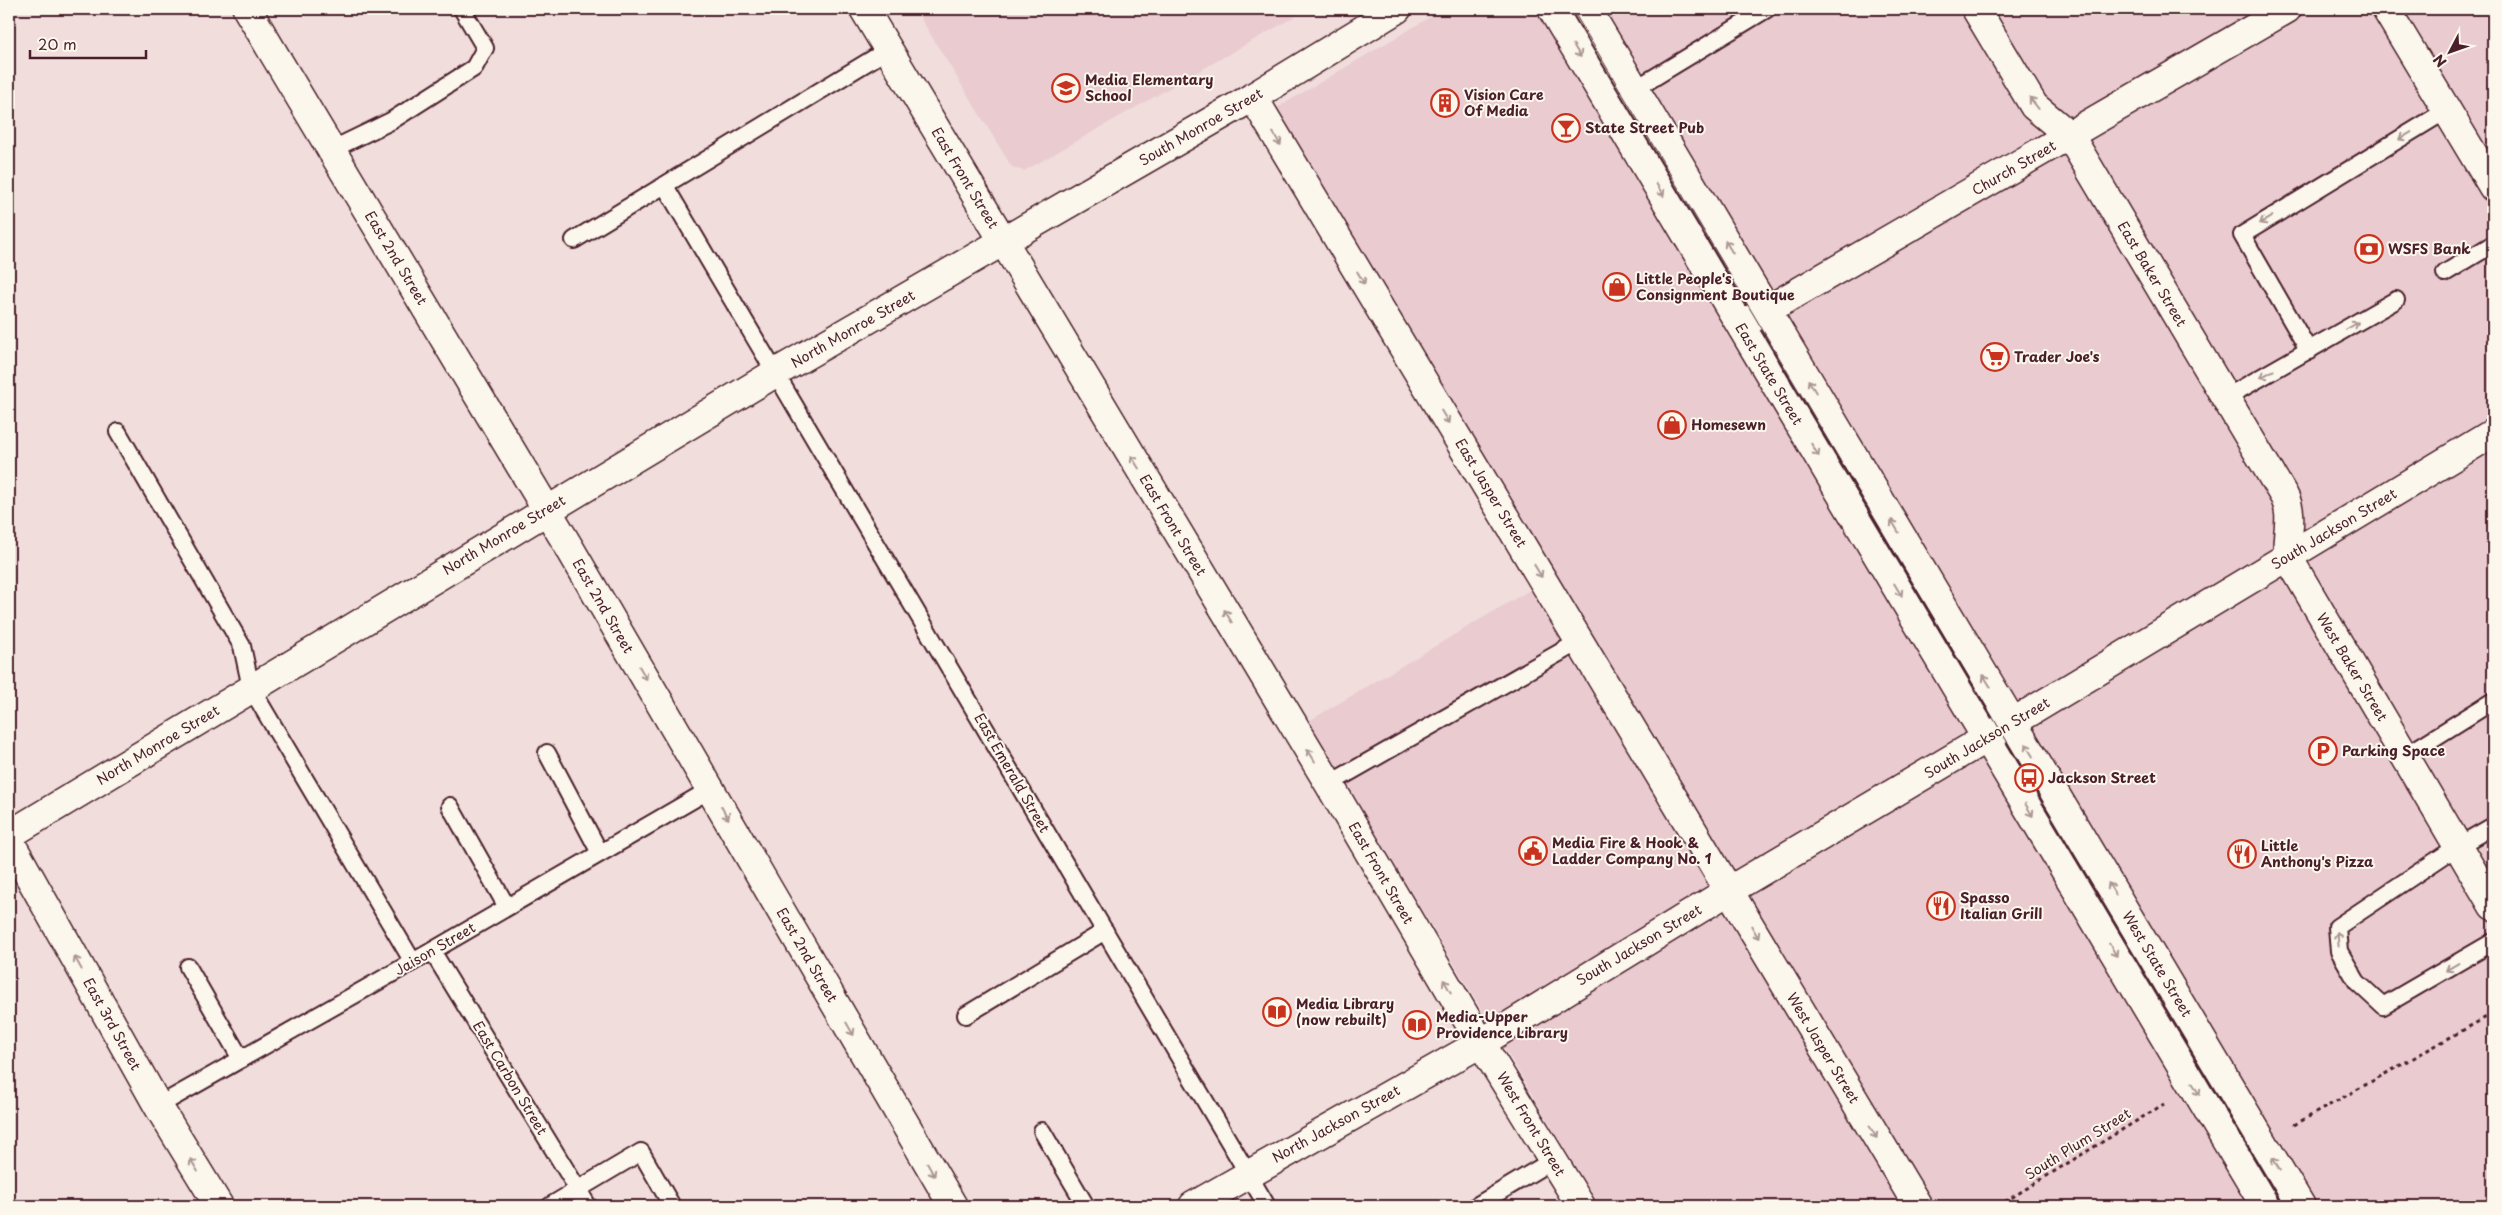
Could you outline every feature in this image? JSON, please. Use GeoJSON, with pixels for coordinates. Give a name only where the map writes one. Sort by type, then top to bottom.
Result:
{"type":"FeatureCollection","features":[{"type":"Feature","properties":{"kind":"street","name":"East 2nd Street"},"geometry":{"type":"LineString","coordinates":[[247,9],[547,510],[953,1206]]}},
{"type":"Feature","properties":{"kind":"street","name":"East Front Street"},"geometry":{"type":"LineString","coordinates":[[864,9],[1329,784],[1481,1043]]}},
{"type":"Feature","properties":{"kind":"street","name":"South Monroe Street"},"geometry":{"type":"LineString","coordinates":[[1004,242],[1253,97],[1397,9]]}},
{"type":"Feature","properties":{"kind":"street","name":"East State Street"},"geometry":{"type":"LineString","coordinates":[[1552,9],[1986,738]]}},
{"type":"Feature","properties":{"kind":"street"},"geometry":{"type":"LineString","coordinates":[[1587,9],[2012,722]]}},
{"type":"Feature","properties":{"kind":"street","name":"East Baker Street"},"geometry":{"type":"LineString","coordinates":[[1976,9],[2034,106],[2070,136],[2290,507],[2286,541],[2288,557]]}},
{"type":"Feature","properties":{"kind":"street","name":"Church Street"},"geometry":{"type":"LineString","coordinates":[[1741,326],[2286,9]]}},
{"type":"Feature","properties":{"kind":"street"},"geometry":{"type":"LineString","coordinates":[[2386,9],[2493,187]]}},
{"type":"Feature","properties":{"kind":"street","name":"East Jasper Street"},"geometry":{"type":"LineString","coordinates":[[1253,97],[1730,890]]}},
{"type":"Feature","properties":{"kind":"street","name":"North Monroe Street"},"geometry":{"type":"LineString","coordinates":[[9,835],[777,372],[1004,242]]}},
{"type":"Feature","properties":{"kind":"street","name":"South Jackson Street"},"geometry":{"type":"LineString","coordinates":[[1481,1043],[1730,890],[2493,433]]}},
{"type":"Feature","properties":{"kind":"street","name":"West Baker Street"},"geometry":{"type":"LineString","coordinates":[[2288,557],[2493,906]]}},
{"type":"Feature","properties":{"kind":"street","name":"West State Street"},"geometry":{"type":"LineString","coordinates":[[2012,722],[2301,1206]]}},
{"type":"Feature","properties":{"kind":"street"},"geometry":{"type":"LineString","coordinates":[[1986,738],[2265,1206]]}},
{"type":"Feature","properties":{"kind":"street","name":"East 3rd Street"},"geometry":{"type":"LineString","coordinates":[[9,840],[158,1106],[219,1206]]}},
{"type":"Feature","properties":{"kind":"street","name":"West Jasper Street"},"geometry":{"type":"LineString","coordinates":[[1730,890],[1918,1206]]}},
{"type":"Feature","properties":{"kind":"street","name":"West Front Street"},"geometry":{"type":"LineString","coordinates":[[1481,1043],[1581,1206]]}},
{"type":"Feature","properties":{"kind":"street","name":"North Jackson Street"},"geometry":{"type":"LineString","coordinates":[[1193,1206],[1481,1043]]}},
{"type":"Feature","properties":{"kind":"lane"},"geometry":{"type":"LineString","coordinates":[[331,150],[391,121],[474,68],[485,48],[462,9]]}},
{"type":"Feature","properties":{"kind":"lane"},"geometry":{"type":"LineString","coordinates":[[1635,89],[1768,9]]}},
{"type":"Feature","properties":{"kind":"lane"},"geometry":{"type":"LineString","coordinates":[[574,240],[889,49]]}},
{"type":"Feature","properties":{"kind":"lane"},"geometry":{"type":"LineString","coordinates":[[2310,351],[2242,235],[2447,110]]}},
{"type":"Feature","properties":{"kind":"lane","name":"East Emerald Street"},"geometry":{"type":"LineString","coordinates":[[665,186],[777,372],[1267,1206]]}},
{"type":"Feature","properties":{"kind":"lane"},"geometry":{"type":"LineString","coordinates":[[2445,273],[2493,244]]}},
{"type":"Feature","properties":{"kind":"lane"},"geometry":{"type":"LineString","coordinates":[[2225,398],[2396,300]]}},
{"type":"Feature","properties":{"kind":"lane"},"geometry":{"type":"LineString","coordinates":[[118,432],[242,646],[251,688],[413,962]]}},
{"type":"Feature","properties":{"kind":"lane"},"geometry":{"type":"LineString","coordinates":[[1329,784],[1580,641]]}},
{"type":"Feature","properties":{"kind":"lane"},"geometry":{"type":"LineString","coordinates":[[2404,756],[2493,701]]}},
{"type":"Feature","properties":{"kind":"lane"},"geometry":{"type":"LineString","coordinates":[[547,753],[600,853]]}},
{"type":"Feature","properties":{"kind":"lane","name":"Jaison Street"},"geometry":{"type":"LineString","coordinates":[[158,1106],[413,962],[711,789]]}},
{"type":"Feature","properties":{"kind":"lane"},"geometry":{"type":"LineString","coordinates":[[450,806],[507,907]]}},
{"type":"Feature","properties":{"kind":"lane"},"geometry":{"type":"LineString","coordinates":[[2493,826],[2458,846],[2337,927],[2339,951],[2357,982],[2383,1006],[2493,942]]}},
{"type":"Feature","properties":{"kind":"lane"},"geometry":{"type":"LineString","coordinates":[[966,1015],[1104,931]]}},
{"type":"Feature","properties":{"kind":"lane","name":"East Carbon Street"},"geometry":{"type":"LineString","coordinates":[[432,951],[588,1206]]}},
{"type":"Feature","properties":{"kind":"lane"},"geometry":{"type":"LineString","coordinates":[[188,967],[241,1059]]}},
{"type":"Feature","properties":{"kind":"lane"},"geometry":{"type":"LineString","coordinates":[[1042,1132],[1086,1206]]}},
{"type":"Feature","properties":{"kind":"lane"},"geometry":{"type":"LineString","coordinates":[[550,1206],[641,1152],[672,1206]]}},
{"type":"Feature","properties":{"kind":"lane"},"geometry":{"type":"LineString","coordinates":[[1476,1206],[1553,1160]]}},
{"type":"Feature","properties":{"kind":"path"},"geometry":{"type":"LineString","coordinates":[[2287,1129],[2490,1015],[2493,1017]]}},
{"type":"Feature","properties":{"kind":"path","name":"South Plum Street"},"geometry":{"type":"LineString","coordinates":[[1998,1206],[2170,1101]]}},
{"type":"Feature","properties":{"kind":"shaded area","name":"Media Elementary School"},"geometry":{"type":"Polygon","coordinates":[[[915,9],[1308,9],[1024,171],[1012,167],[915,9]]]}},
{"type":"Feature","properties":{"kind":"shaded area"},"geometry":{"type":"Polygon","coordinates":[[[1444,9],[2493,9],[2493,1206],[1599,1206],[1309,721],[1535,587],[1257,120],[1444,9]]]}},
{"type":"Feature","properties":{"kind":"tram line"},"geometry":{"type":"LineString","coordinates":[[1572,9],[2283,1206]]}},
{"type":"Feature","properties":{"kind":"place","name":"Media Elementary School"},"geometry":{"type":"Point","coordinates":[1066,88]}},
{"type":"Feature","properties":{"kind":"place","name":"Vision Care Of Media"},"geometry":{"type":"Point","coordinates":[1445,103]}},
{"type":"Feature","properties":{"kind":"place","name":"State Street Pub"},"geometry":{"type":"Point","coordinates":[1566,128]}},
{"type":"Feature","properties":{"kind":"place","name":"WSFS Bank"},"geometry":{"type":"Point","coordinates":[2369,249]}},
{"type":"Feature","properties":{"kind":"place","name":"Little People's Consignment Boutique"},"geometry":{"type":"Point","coordinates":[1617,287]}},
{"type":"Feature","properties":{"kind":"place","name":"Trader Joe's"},"geometry":{"type":"Point","coordinates":[1995,357]}},
{"type":"Feature","properties":{"kind":"place","name":"Homesewn"},"geometry":{"type":"Point","coordinates":[1672,425]}},
{"type":"Feature","properties":{"kind":"place","name":"Parking Space"},"geometry":{"type":"Point","coordinates":[2323,751]}},
{"type":"Feature","properties":{"kind":"place","name":"Jackson Street"},"geometry":{"type":"Point","coordinates":[2029,778]}},
{"type":"Feature","properties":{"kind":"place","name":"Media Fire & Hook & Ladder Company No. 1"},"geometry":{"type":"Point","coordinates":[1533,851]}},
{"type":"Feature","properties":{"kind":"place","name":"Little Anthony's Pizza"},"geometry":{"type":"Point","coordinates":[2242,854]}},
{"type":"Feature","properties":{"kind":"place","name":"Spasso Italian Grill"},"geometry":{"type":"Point","coordinates":[1941,906]}},
{"type":"Feature","properties":{"kind":"place","name":"Media Library (now rebuilt)"},"geometry":{"type":"Point","coordinates":[1277,1012]}},
{"type":"Feature","properties":{"kind":"place","name":"Media-Upper Providence Library"},"geometry":{"type":"Point","coordinates":[1417,1025]}}]}
